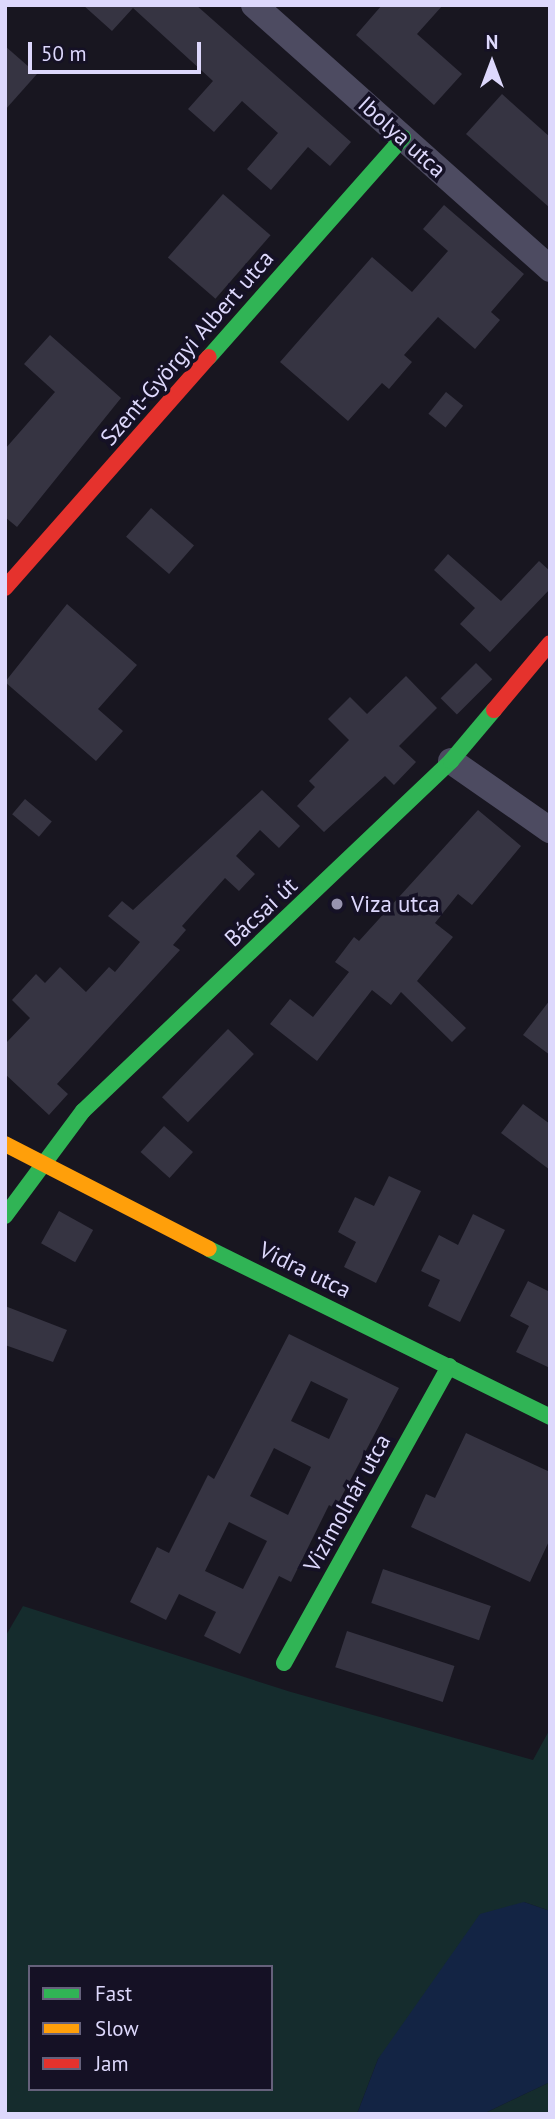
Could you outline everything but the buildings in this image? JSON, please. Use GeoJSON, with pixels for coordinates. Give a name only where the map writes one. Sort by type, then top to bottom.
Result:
{"type":"FeatureCollection","features":[{"type":"Feature","properties":{"kind":"street","name":"Ibolya utca"},"geometry":{"type":"LineString","coordinates":[[254,5],[550,269]]}},
{"type":"Feature","properties":{"kind":"street","name":"Szent-Györgyi Albert utca"},"geometry":{"type":"LineString","coordinates":[[5,588],[403,138]]}},
{"type":"Feature","properties":{"kind":"street","name":"Bácsai út"},"geometry":{"type":"LineString","coordinates":[[5,1216],[39,1166],[130,1062],[452,761],[550,643]]}},
{"type":"Feature","properties":{"kind":"street"},"geometry":{"type":"LineString","coordinates":[[452,761],[550,830]]}},
{"type":"Feature","properties":{"kind":"street","name":"Vidra utca"},"geometry":{"type":"LineString","coordinates":[[5,1144],[39,1166],[550,1417]]}},
{"type":"Feature","properties":{"kind":"street","name":"Vizimolnár utca"},"geometry":{"type":"LineString","coordinates":[[284,1663],[449,1366]]}},
{"type":"Feature","properties":{"kind":"green space"},"geometry":{"type":"Polygon","coordinates":[[[23,1606],[291,1692],[533,1760],[550,1729],[550,1911],[524,1902],[378,2059],[357,2114],[5,2114],[5,1637],[23,1606]]]}},
{"type":"Feature","properties":{"kind":"green space"},"geometry":{"type":"Polygon","coordinates":[[[550,2082],[550,2114],[483,2114],[550,2082]]]}},
{"type":"Feature","properties":{"kind":"water"},"geometry":{"type":"Polygon","coordinates":[[[524,1902],[550,1911],[550,2082],[483,2114],[357,2114],[378,2059],[480,1914],[524,1902]]]}},
{"type":"Feature","properties":{"kind":"traffic: fast"},"geometry":{"type":"LineString","coordinates":[[209,357],[403,138]]}},
{"type":"Feature","properties":{"kind":"traffic: fast"},"geometry":{"type":"LineString","coordinates":[[5,1216],[83,1111],[451,761],[494,710]]}},
{"type":"Feature","properties":{"kind":"traffic: fast"},"geometry":{"type":"LineString","coordinates":[[209,1249],[550,1417]]}},
{"type":"Feature","properties":{"kind":"traffic: fast"},"geometry":{"type":"LineString","coordinates":[[284,1663],[449,1366]]}},
{"type":"Feature","properties":{"kind":"traffic: slow"},"geometry":{"type":"LineString","coordinates":[[5,1144],[209,1249]]}},
{"type":"Feature","properties":{"kind":"traffic: jam"},"geometry":{"type":"LineString","coordinates":[[5,588],[209,357]]}},
{"type":"Feature","properties":{"kind":"traffic: jam"},"geometry":{"type":"LineString","coordinates":[[494,710],[550,643]]}},
{"type":"Feature","properties":{"kind":"place","name":"Viza utca"},"geometry":{"type":"Point","coordinates":[337,904]}}]}
